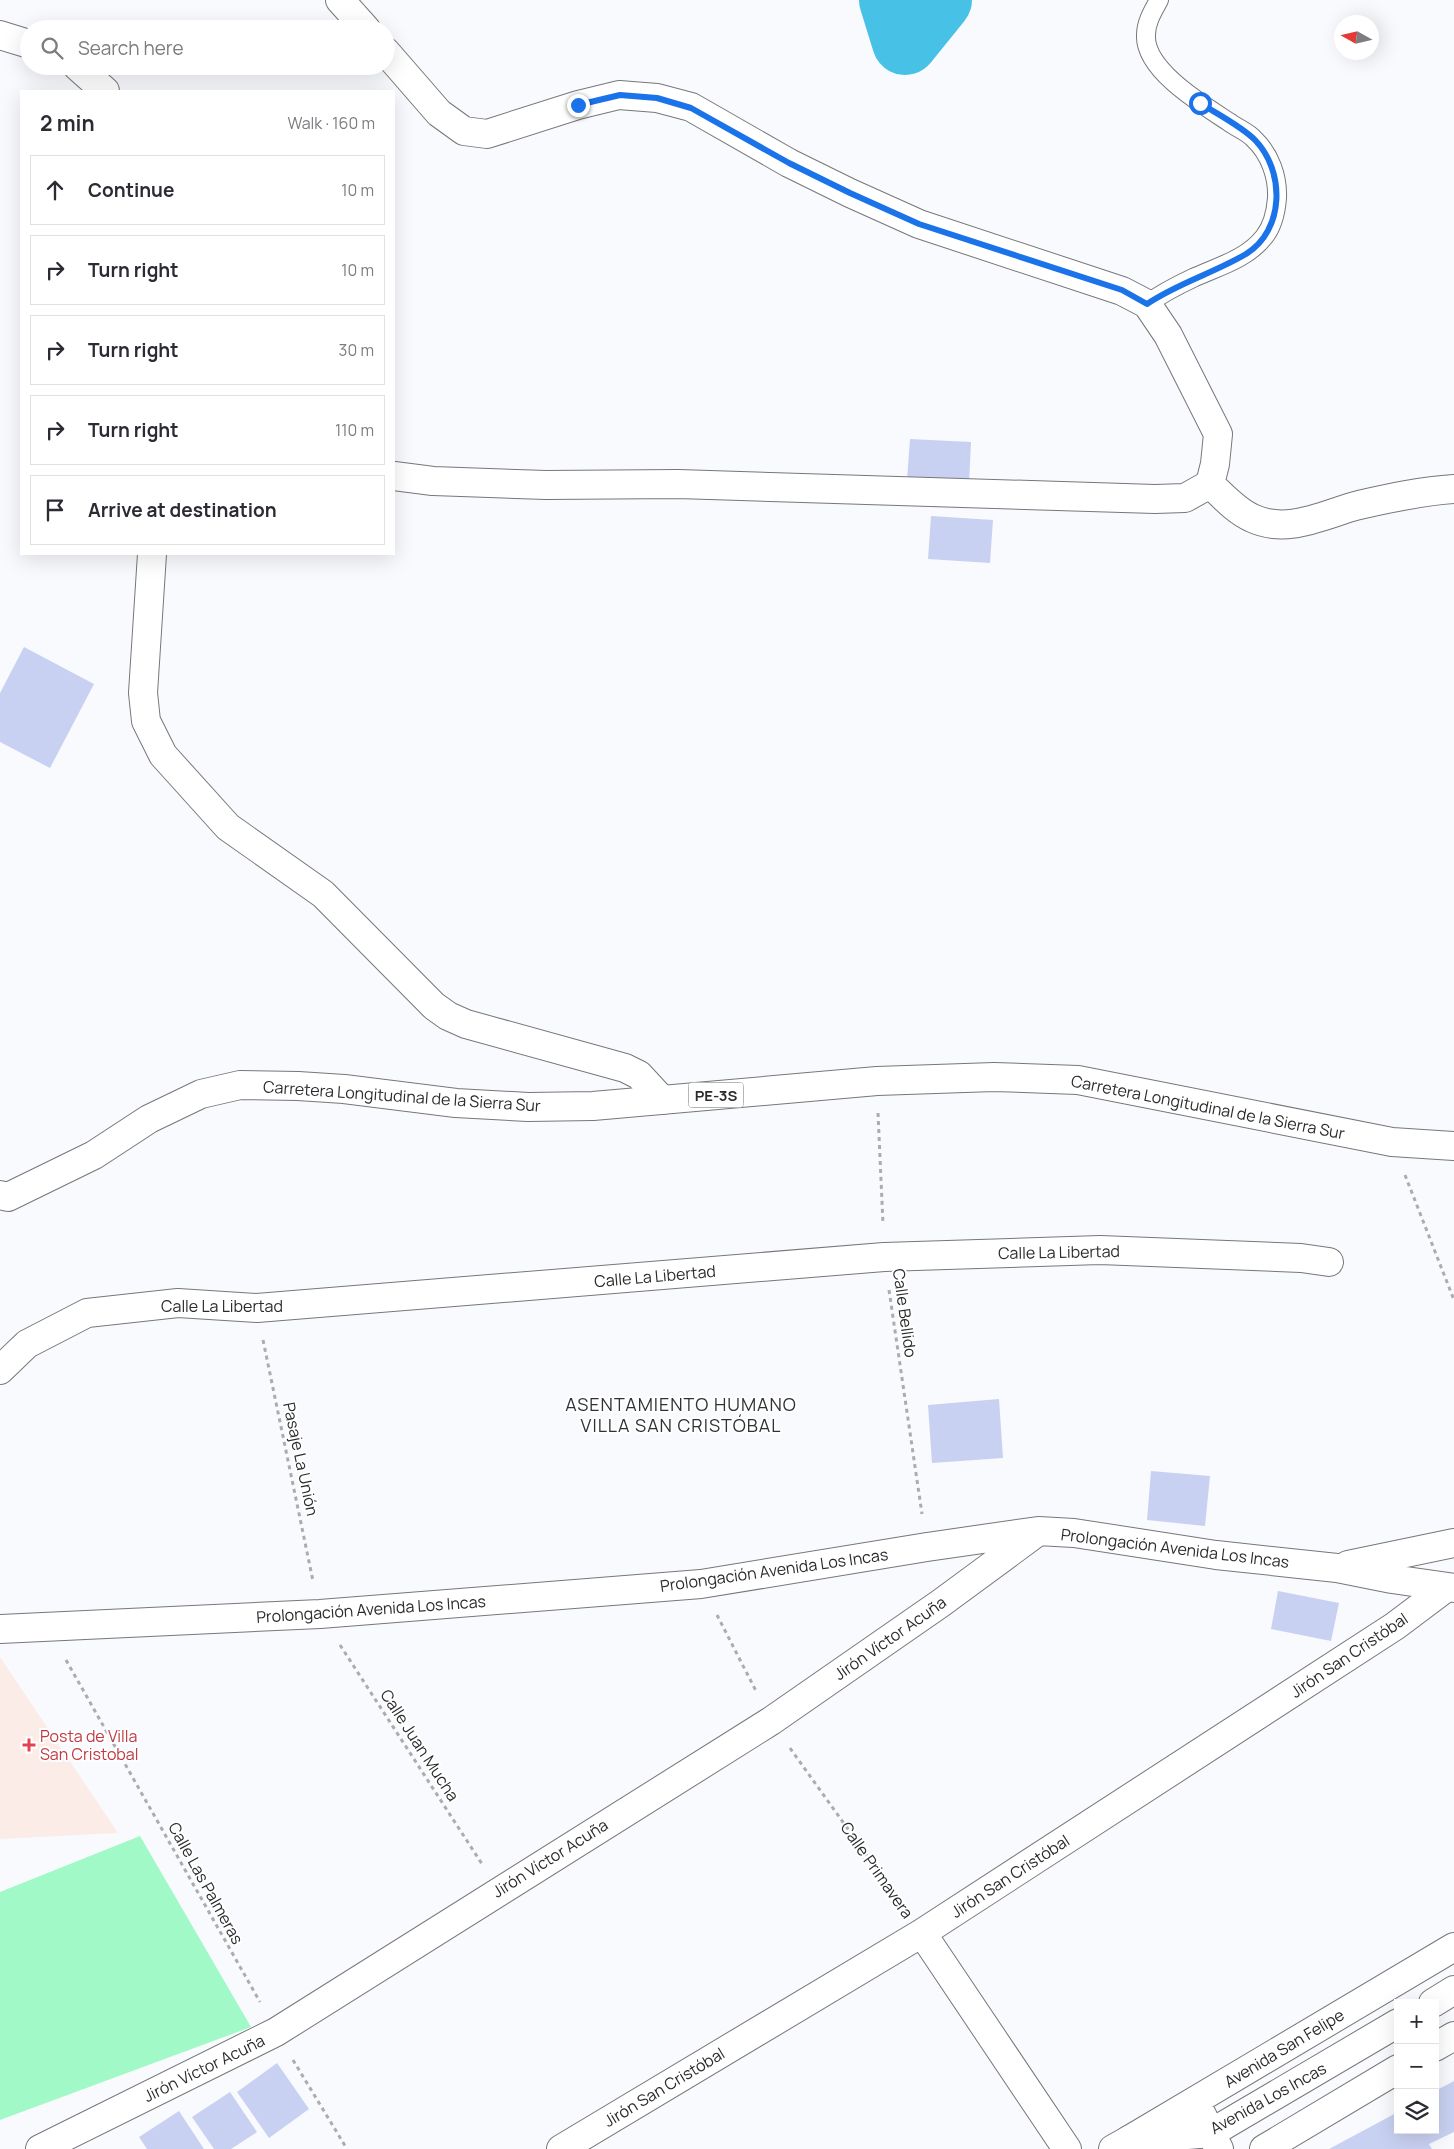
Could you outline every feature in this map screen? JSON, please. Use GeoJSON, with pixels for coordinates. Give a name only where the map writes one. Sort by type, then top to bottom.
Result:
{"type":"FeatureCollection","features":[{"type":"Feature","properties":{"kind":"main road"},"geometry":{"type":"LineString","coordinates":[[340,0],[358,20]]}},
{"type":"Feature","properties":{"kind":"main road"},"geometry":{"type":"LineString","coordinates":[[0,35],[20,41]]}},
{"type":"Feature","properties":{"kind":"main road"},"geometry":{"type":"LineString","coordinates":[[395,63],[439,114],[464,131],[486,134],[578,105],[620,95],[657,98],[691,108],[789,163],[919,224],[1122,290],[1147,304],[1168,335],[1218,434],[1215,464],[1210,484],[1185,498],[1155,499],[678,484],[546,485],[433,481],[395,476]]}},
{"type":"Feature","properties":{"kind":"main road"},"geometry":{"type":"LineString","coordinates":[[87,75],[104,90]]}},
{"type":"Feature","properties":{"kind":"main road"},"geometry":{"type":"LineString","coordinates":[[1210,484],[1235,508],[1252,518],[1270,524],[1286,525],[1302,523],[1351,507],[1386,499],[1454,490]]}},
{"type":"Feature","properties":{"kind":"main road"},"geometry":{"type":"LineString","coordinates":[[152,555],[142,693],[146,721],[163,755],[228,827],[323,894],[434,1006],[448,1016],[466,1024],[626,1068],[639,1076],[662,1100]]}},
{"type":"Feature","properties":{"kind":"main road","name":"Carretera Longitudinal de la Sierra Sur"},"geometry":{"type":"LineString","coordinates":[[0,1195],[8,1197],[94,1155],[149,1119],[201,1094],[240,1085],[326,1088],[456,1103],[528,1107],[593,1106],[877,1081],[994,1077],[1078,1080],[1392,1142],[1454,1146]]}},
{"type":"Feature","properties":{"kind":"main road","name":"Calle La Libertad"},"geometry":{"type":"LineString","coordinates":[[0,1370],[26,1344],[87,1313],[178,1303],[257,1308],[884,1257],[1100,1250],[1301,1258],[1329,1262]]}},
{"type":"Feature","properties":{"kind":"main road","name":"Prolongación Avenida Los Incas"},"geometry":{"type":"LineString","coordinates":[[0,1629],[320,1614],[701,1584],[1038,1531],[1074,1532],[1216,1556],[1337,1568],[1392,1579],[1451,1587]]}},
{"type":"Feature","properties":{"kind":"main road","name":"Jirón Víctor Acuña"},"geometry":{"type":"LineString","coordinates":[[40,2149],[276,2032],[771,1720],[941,1603],[1038,1531]]}},
{"type":"Feature","properties":{"kind":"main road"},"geometry":{"type":"LineString","coordinates":[[1337,1568],[1454,1543]]}},
{"type":"Feature","properties":{"kind":"main road","name":"Jirón San Cristóbal"},"geometry":{"type":"LineString","coordinates":[[561,2149],[922,1933],[1395,1626],[1451,1587]]}},
{"type":"Feature","properties":{"kind":"main road","name":"Calle Primavera"},"geometry":{"type":"LineString","coordinates":[[922,1933],[1067,2149]]}},
{"type":"Feature","properties":{"kind":"main road","name":"Avenida San Felipe"},"geometry":{"type":"LineString","coordinates":[[1121,2144],[1454,1948]]}},
{"type":"Feature","properties":{"kind":"main road"},"geometry":{"type":"LineString","coordinates":[[1439,1999],[1454,1990]]}},
{"type":"Feature","properties":{"kind":"main road","name":"Avenida Los Incas"},"geometry":{"type":"LineString","coordinates":[[1121,2144],[1215,2141],[1394,2026]]}},
{"type":"Feature","properties":{"kind":"main road"},"geometry":{"type":"LineString","coordinates":[[1439,2045],[1454,2036]]}},
{"type":"Feature","properties":{"kind":"main road"},"geometry":{"type":"LineString","coordinates":[[1264,2149],[1394,2071]]}},
{"type":"Feature","properties":{"kind":"main road"},"geometry":{"type":"LineString","coordinates":[[1195,2101],[1215,2141]]}},
{"type":"Feature","properties":{"kind":"lane"},"geometry":{"type":"LineString","coordinates":[[1147,304],[1166,291],[1248,253],[1264,237],[1272,222],[1277,191],[1270,162],[1254,138],[1200,103],[1155,64],[1148,51],[1146,37],[1148,22],[1159,0]]}},
{"type":"Feature","properties":{"kind":"path","name":"Calle Bellido"},"geometry":{"type":"LineString","coordinates":[[877,1081],[884,1257],[927,1547]]}},
{"type":"Feature","properties":{"kind":"path"},"geometry":{"type":"LineString","coordinates":[[1392,1142],[1454,1300]]}},
{"type":"Feature","properties":{"kind":"path","name":"Pasaje La Unión"},"geometry":{"type":"LineString","coordinates":[[257,1308],[320,1614]]}},
{"type":"Feature","properties":{"kind":"path","name":"Calle Primavera"},"geometry":{"type":"LineString","coordinates":[[701,1584],[771,1720],[922,1933]]}},
{"type":"Feature","properties":{"kind":"path","name":"Calle Juan Mucha"},"geometry":{"type":"LineString","coordinates":[[320,1614],[499,1890]]}},
{"type":"Feature","properties":{"kind":"path","name":"Calle Las Palmeras"},"geometry":{"type":"LineString","coordinates":[[47,1627],[276,2032],[347,2149]]}},
{"type":"Feature","properties":{"kind":"shaded area","name":"Posta de Villa San Cristobal"},"geometry":{"type":"Polygon","coordinates":[[[0,1657],[118,1833],[0,1839],[0,1657]]]}},
{"type":"Feature","properties":{"kind":"green space"},"geometry":{"type":"Polygon","coordinates":[[[140,1836],[251,2027],[0,2120],[0,1892],[140,1836]]]}},
{"type":"Feature","properties":{"kind":"building"},"geometry":{"type":"Polygon","coordinates":[[[910,439],[971,442],[969,484],[907,480],[910,439]]]}},
{"type":"Feature","properties":{"kind":"building"},"geometry":{"type":"Polygon","coordinates":[[[931,516],[993,520],[990,563],[928,559],[931,516]]]}},
{"type":"Feature","properties":{"kind":"building"},"geometry":{"type":"Polygon","coordinates":[[[24,647],[94,684],[50,768],[0,742],[0,693],[24,647]]]}},
{"type":"Feature","properties":{"kind":"building"},"geometry":{"type":"Polygon","coordinates":[[[999,1399],[1003,1458],[932,1463],[928,1405],[999,1399]]]}},
{"type":"Feature","properties":{"kind":"building"},"geometry":{"type":"Polygon","coordinates":[[[1151,1471],[1210,1476],[1205,1526],[1147,1520],[1151,1471]]]}},
{"type":"Feature","properties":{"kind":"building"},"geometry":{"type":"Polygon","coordinates":[[[1278,1591],[1339,1603],[1331,1641],[1271,1629],[1278,1591]]]}},
{"type":"Feature","properties":{"kind":"building"},"geometry":{"type":"Polygon","coordinates":[[[277,2063],[309,2109],[269,2138],[237,2092],[277,2063]]]}},
{"type":"Feature","properties":{"kind":"building"},"geometry":{"type":"Polygon","coordinates":[[[1454,2081],[1454,2132],[1429,2144],[1432,2149],[1329,2149],[1394,2114],[1394,2134],[1439,2134],[1439,2089],[1454,2081]]]}},
{"type":"Feature","properties":{"kind":"building"},"geometry":{"type":"Polygon","coordinates":[[[230,2092],[257,2132],[231,2149],[214,2149],[192,2117],[230,2092]]]}},
{"type":"Feature","properties":{"kind":"building"},"geometry":{"type":"Polygon","coordinates":[[[179,2111],[204,2149],[147,2149],[139,2137],[179,2111]]]}},
{"type":"Feature","properties":{"kind":"waterway"},"geometry":{"type":"LineString","coordinates":[[892,0],[905,42],[939,0]]}},
{"type":"Feature","properties":{"kind":"place","name":"Posta de Villa San Cristobal"},"geometry":{"type":"Point","coordinates":[29,1745]}},
{"type":"Feature","properties":{"kind":"district","name":"ASENTAMIENTO HUMANO VILLA SAN CRISTÓBAL"},"geometry":{"type":"Point","coordinates":[681,1414]}},
{"type":"Feature","properties":{"kind":"route"},"geometry":{"type":"LineString","coordinates":[[578,105],[620,95],[657,98],[691,108],[789,163],[919,224],[1122,290],[1147,304],[1166,291],[1248,253],[1264,237],[1272,222],[1276,207],[1277,191],[1274,175],[1263,149],[1254,138],[1200,103]]}}]}
